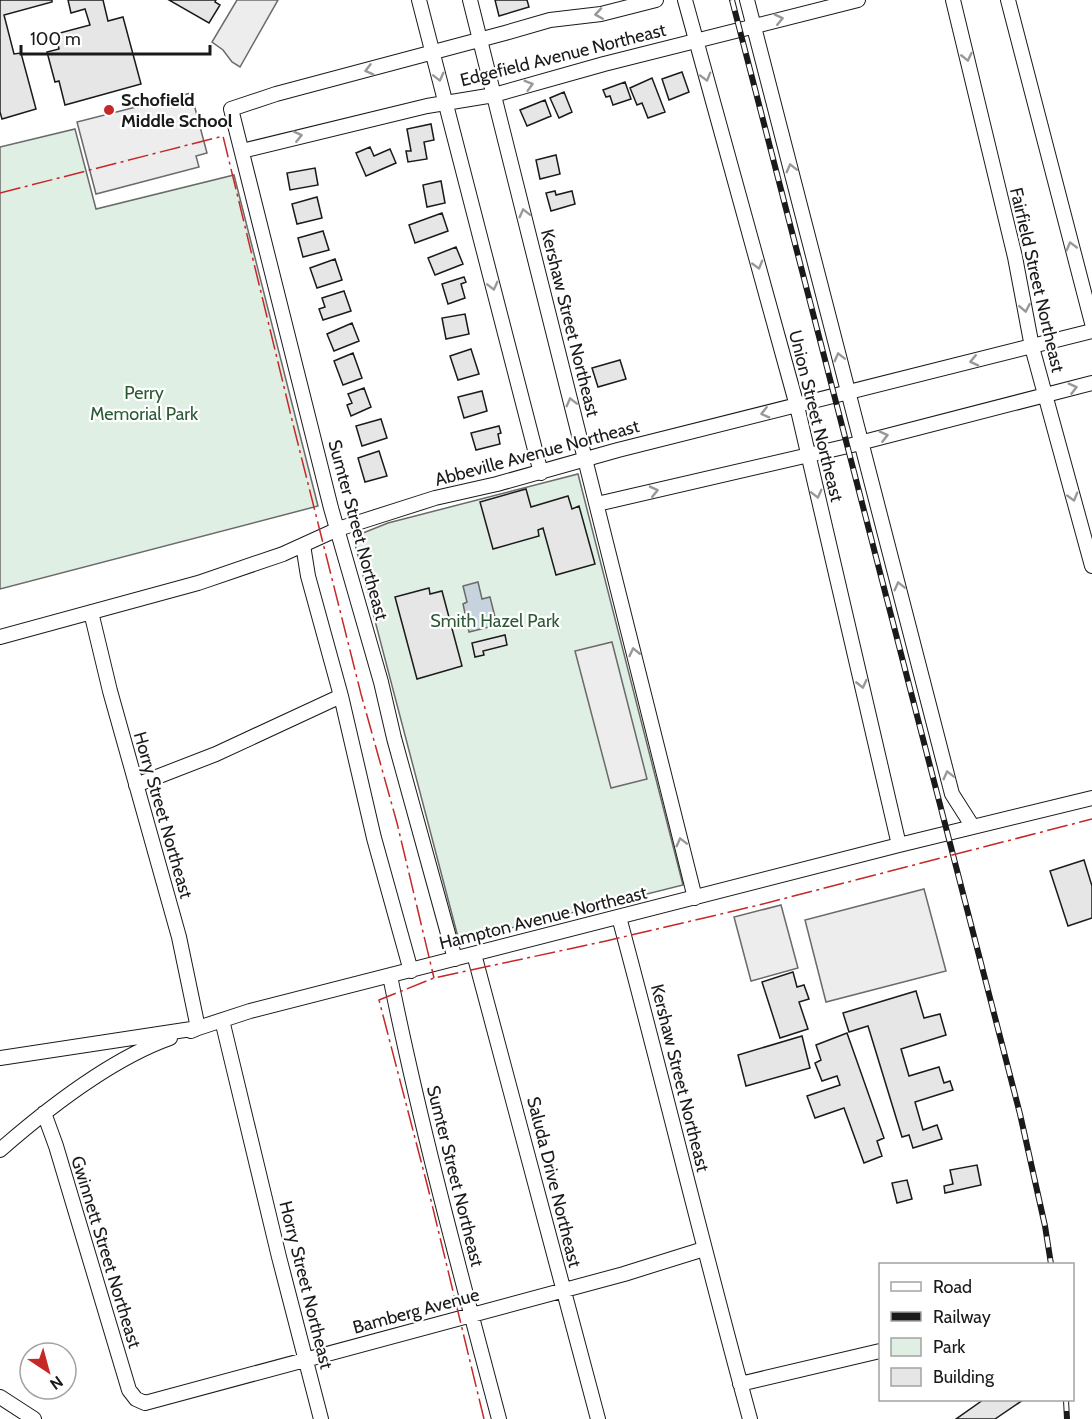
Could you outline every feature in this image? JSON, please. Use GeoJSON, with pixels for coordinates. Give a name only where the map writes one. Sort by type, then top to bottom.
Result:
{"type":"FeatureCollection","features":[{"type":"Feature","properties":{"kind":"street"},"geometry":{"type":"LineString","coordinates":[[419,0],[541,473]]}},
{"type":"Feature","properties":{"kind":"street","name":"Kershaw Street Northeast"},"geometry":{"type":"LineString","coordinates":[[470,0],[695,898]]}},
{"type":"Feature","properties":{"kind":"street","name":"Edgefield Avenue Northeast"},"geometry":{"type":"LineString","coordinates":[[231,108],[550,20],[601,14],[656,0]]}},
{"type":"Feature","properties":{"kind":"street","name":"Union Street Northeast"},"geometry":{"type":"LineString","coordinates":[[685,0],[797,406],[899,845]]}},
{"type":"Feature","properties":{"kind":"street","name":"Union Street Northeast"},"geometry":{"type":"LineString","coordinates":[[747,0],[952,794],[973,827]]}},
{"type":"Feature","properties":{"kind":"street","name":"Edgefield Avenue Northeast"},"geometry":{"type":"LineString","coordinates":[[242,152],[275,142],[445,102],[494,95],[604,63],[858,0]]}},
{"type":"Feature","properties":{"kind":"street","name":"Fairfield Street Northeast"},"geometry":{"type":"LineString","coordinates":[[953,0],[1015,257],[1032,346],[1092,566]]}},
{"type":"Feature","properties":{"kind":"street"},"geometry":{"type":"LineString","coordinates":[[1008,0],[1092,323]]}},
{"type":"Feature","properties":{"kind":"street","name":"Sumter Street Northeast"},"geometry":{"type":"LineString","coordinates":[[231,108],[338,529],[455,959]]}},
{"type":"Feature","properties":{"kind":"street","name":"Abbeville Avenue Northeast"},"geometry":{"type":"LineString","coordinates":[[0,637],[198,583],[303,545],[338,529],[435,498],[541,473],[618,450],[1092,331]]}},
{"type":"Feature","properties":{"kind":"street"},"geometry":{"type":"LineString","coordinates":[[597,504],[809,455],[1092,383]]}},
{"type":"Feature","properties":{"kind":"street"},"geometry":{"type":"LineString","coordinates":[[303,545],[308,576],[374,838],[411,970]]}},
{"type":"Feature","properties":{"kind":"street","name":"Horry Street Northeast"},"geometry":{"type":"LineString","coordinates":[[91,612],[110,691],[179,937],[198,1029]]}},
{"type":"Feature","properties":{"kind":"street"},"geometry":{"type":"LineString","coordinates":[[136,785],[216,754],[340,696]]}},
{"type":"Feature","properties":{"kind":"street","name":"Hampton Avenue Northeast"},"geometry":{"type":"LineString","coordinates":[[0,1058],[198,1029],[250,1011],[1092,798]]}},
{"type":"Feature","properties":{"kind":"street","name":"Kershaw Street Northeast"},"geometry":{"type":"LineString","coordinates":[[619,917],[740,1384]]}},
{"type":"Feature","properties":{"kind":"street","name":"Saluda Drive Northeast"},"geometry":{"type":"LineString","coordinates":[[474,954],[598,1419]]}},
{"type":"Feature","properties":{"kind":"street","name":"Sumter Street Northeast"},"geometry":{"type":"LineString","coordinates":[[390,976],[411,1080],[499,1419]]}},
{"type":"Feature","properties":{"kind":"street","name":"Horry Street Northeast"},"geometry":{"type":"LineString","coordinates":[[222,1020],[321,1419]]}},
{"type":"Feature","properties":{"kind":"street"},"geometry":{"type":"LineString","coordinates":[[0,1150],[71,1093],[132,1057],[164,1041],[198,1029]]}},
{"type":"Feature","properties":{"kind":"street","name":"Gwinnett Street Northeast"},"geometry":{"type":"LineString","coordinates":[[44,1113],[56,1146],[116,1351],[129,1390],[136,1399]]}},
{"type":"Feature","properties":{"kind":"street","name":"Bamberg Avenue"},"geometry":{"type":"LineString","coordinates":[[136,1399],[145,1403],[624,1274],[704,1249]]}},
{"type":"Feature","properties":{"kind":"street"},"geometry":{"type":"LineString","coordinates":[[750,1419],[740,1384],[879,1351]]}},
{"type":"Feature","properties":{"kind":"street"},"geometry":{"type":"LineString","coordinates":[[0,1397],[34,1419]]}},
{"type":"Feature","properties":{"kind":"green space","name":"Perry Memorial Park"},"geometry":{"type":"Polygon","coordinates":[[[75,129],[96,209],[234,175],[318,506],[0,589],[0,147],[75,129]]]}},
{"type":"Feature","properties":{"kind":"green space","name":"Smith Hazel Park"},"geometry":{"type":"Polygon","coordinates":[[[578,474],[683,885],[459,941],[353,537],[388,523],[578,474]]]}},
{"type":"Feature","properties":{"kind":"shaded area"},"geometry":{"type":"Polygon","coordinates":[[[237,0],[278,0],[240,67],[212,42],[237,0]]]}},
{"type":"Feature","properties":{"kind":"shaded area"},"geometry":{"type":"Polygon","coordinates":[[[191,93],[207,153],[196,156],[199,167],[96,194],[77,122],[191,93]]]}},
{"type":"Feature","properties":{"kind":"shaded area"},"geometry":{"type":"Polygon","coordinates":[[[478,582],[482,599],[490,597],[497,625],[469,632],[463,604],[467,602],[463,586],[478,582]]]}},
{"type":"Feature","properties":{"kind":"shaded area"},"geometry":{"type":"Polygon","coordinates":[[[612,642],[647,779],[611,788],[575,651],[612,642]]]}},
{"type":"Feature","properties":{"kind":"shaded area"},"geometry":{"type":"Polygon","coordinates":[[[924,889],[946,971],[826,1002],[805,920],[924,889]]]}},
{"type":"Feature","properties":{"kind":"shaded area"},"geometry":{"type":"Polygon","coordinates":[[[781,905],[798,968],[751,981],[734,917],[781,905]]]}},
{"type":"Feature","properties":{"kind":"building"},"geometry":{"type":"Polygon","coordinates":[[[0,0],[52,0],[52,2],[4,15],[14,54],[21,53],[36,109],[2,119],[0,112],[0,0]]]}},
{"type":"Feature","properties":{"kind":"building"},"geometry":{"type":"Polygon","coordinates":[[[68,0],[103,0],[108,21],[123,17],[141,84],[65,105],[59,81],[55,82],[47,52],[59,49],[56,34],[90,25],[85,9],[71,13],[68,0]]]}},
{"type":"Feature","properties":{"kind":"building"},"geometry":{"type":"Polygon","coordinates":[[[169,0],[216,0],[215,2],[220,5],[209,23],[169,0]]]}},
{"type":"Feature","properties":{"kind":"building"},"geometry":{"type":"Polygon","coordinates":[[[495,0],[527,0],[529,7],[499,16],[495,0]]]}},
{"type":"Feature","properties":{"kind":"building"},"geometry":{"type":"Polygon","coordinates":[[[682,72],[689,92],[669,100],[662,79],[682,72]]]}},
{"type":"Feature","properties":{"kind":"building"},"geometry":{"type":"Polygon","coordinates":[[[652,78],[665,112],[648,118],[642,103],[637,105],[630,88],[652,78]]]}},
{"type":"Feature","properties":{"kind":"building"},"geometry":{"type":"Polygon","coordinates":[[[625,82],[631,99],[613,105],[610,96],[606,97],[603,90],[625,82]]]}},
{"type":"Feature","properties":{"kind":"building"},"geometry":{"type":"Polygon","coordinates":[[[564,92],[572,112],[559,118],[550,98],[564,92]]]}},
{"type":"Feature","properties":{"kind":"building"},"geometry":{"type":"Polygon","coordinates":[[[545,100],[551,116],[527,126],[520,110],[545,100]]]}},
{"type":"Feature","properties":{"kind":"building"},"geometry":{"type":"Polygon","coordinates":[[[431,124],[434,140],[424,142],[427,159],[408,162],[406,151],[411,151],[407,129],[431,124]]]}},
{"type":"Feature","properties":{"kind":"building"},"geometry":{"type":"Polygon","coordinates":[[[370,147],[374,156],[390,149],[396,163],[366,176],[356,153],[370,147]]]}},
{"type":"Feature","properties":{"kind":"building"},"geometry":{"type":"Polygon","coordinates":[[[556,155],[560,174],[540,179],[536,160],[556,155]]]}},
{"type":"Feature","properties":{"kind":"building"},"geometry":{"type":"Polygon","coordinates":[[[315,168],[318,185],[290,190],[287,173],[315,168]]]}},
{"type":"Feature","properties":{"kind":"building"},"geometry":{"type":"Polygon","coordinates":[[[441,181],[445,203],[427,207],[423,185],[441,181]]]}},
{"type":"Feature","properties":{"kind":"building"},"geometry":{"type":"Polygon","coordinates":[[[555,191],[556,195],[572,191],[575,204],[551,211],[546,193],[555,191]]]}},
{"type":"Feature","properties":{"kind":"building"},"geometry":{"type":"Polygon","coordinates":[[[317,197],[322,218],[297,224],[292,204],[317,197]]]}},
{"type":"Feature","properties":{"kind":"building"},"geometry":{"type":"Polygon","coordinates":[[[442,213],[448,231],[415,243],[409,225],[442,213]]]}},
{"type":"Feature","properties":{"kind":"building"},"geometry":{"type":"Polygon","coordinates":[[[323,231],[329,250],[303,257],[298,238],[323,231]]]}},
{"type":"Feature","properties":{"kind":"building"},"geometry":{"type":"Polygon","coordinates":[[[456,247],[463,264],[435,275],[428,258],[456,247]]]}},
{"type":"Feature","properties":{"kind":"building"},"geometry":{"type":"Polygon","coordinates":[[[335,259],[342,280],[317,288],[310,268],[335,259]]]}},
{"type":"Feature","properties":{"kind":"building"},"geometry":{"type":"Polygon","coordinates":[[[464,277],[466,282],[461,284],[465,298],[448,304],[442,284],[464,277]]]}},
{"type":"Feature","properties":{"kind":"building"},"geometry":{"type":"Polygon","coordinates":[[[344,291],[351,311],[323,320],[319,309],[325,307],[322,298],[344,291]]]}},
{"type":"Feature","properties":{"kind":"building"},"geometry":{"type":"Polygon","coordinates":[[[465,314],[469,334],[446,339],[442,318],[465,314]]]}},
{"type":"Feature","properties":{"kind":"building"},"geometry":{"type":"Polygon","coordinates":[[[352,323],[359,341],[334,351],[327,334],[352,323]]]}},
{"type":"Feature","properties":{"kind":"building"},"geometry":{"type":"Polygon","coordinates":[[[471,349],[479,374],[458,380],[450,356],[471,349]]]}},
{"type":"Feature","properties":{"kind":"building"},"geometry":{"type":"Polygon","coordinates":[[[353,353],[362,378],[343,385],[334,361],[353,353]]]}},
{"type":"Feature","properties":{"kind":"building"},"geometry":{"type":"Polygon","coordinates":[[[620,360],[626,379],[598,387],[592,368],[620,360]]]}},
{"type":"Feature","properties":{"kind":"building"},"geometry":{"type":"Polygon","coordinates":[[[364,388],[371,407],[351,416],[347,405],[352,403],[348,394],[364,388]]]}},
{"type":"Feature","properties":{"kind":"building"},"geometry":{"type":"Polygon","coordinates":[[[482,391],[487,411],[464,418],[458,397],[482,391]]]}},
{"type":"Feature","properties":{"kind":"building"},"geometry":{"type":"Polygon","coordinates":[[[381,419],[387,438],[362,446],[356,426],[381,419]]]}},
{"type":"Feature","properties":{"kind":"building"},"geometry":{"type":"Polygon","coordinates":[[[499,426],[500,444],[476,450],[471,433],[499,426]]]}},
{"type":"Feature","properties":{"kind":"building"},"geometry":{"type":"Polygon","coordinates":[[[379,451],[387,476],[365,482],[358,458],[379,451]]]}},
{"type":"Feature","properties":{"kind":"building"},"geometry":{"type":"Polygon","coordinates":[[[526,489],[531,507],[568,496],[572,509],[579,506],[595,564],[556,575],[543,528],[538,530],[539,536],[493,549],[480,502],[526,489]]]}},
{"type":"Feature","properties":{"kind":"building"},"geometry":{"type":"Polygon","coordinates":[[[429,588],[430,594],[442,591],[462,666],[417,679],[395,597],[429,588]]]}},
{"type":"Feature","properties":{"kind":"building"},"geometry":{"type":"Polygon","coordinates":[[[505,635],[507,645],[483,651],[484,655],[475,657],[472,643],[505,635]]]}},
{"type":"Feature","properties":{"kind":"building"},"geometry":{"type":"Polygon","coordinates":[[[1084,860],[1092,886],[1092,918],[1068,926],[1050,871],[1084,860]]]}},
{"type":"Feature","properties":{"kind":"building"},"geometry":{"type":"Polygon","coordinates":[[[793,972],[797,987],[804,985],[809,999],[799,1002],[808,1029],[780,1038],[762,982],[793,972]]]}},
{"type":"Feature","properties":{"kind":"building"},"geometry":{"type":"Polygon","coordinates":[[[916,991],[924,1018],[940,1014],[946,1035],[901,1049],[909,1076],[939,1067],[944,1083],[950,1081],[953,1090],[915,1102],[923,1130],[937,1125],[942,1139],[913,1148],[909,1135],[902,1137],[868,1026],[849,1032],[843,1013],[916,991]]]}},
{"type":"Feature","properties":{"kind":"building"},"geometry":{"type":"Polygon","coordinates":[[[847,1033],[884,1138],[877,1141],[882,1156],[864,1163],[844,1108],[815,1118],[807,1096],[840,1085],[837,1076],[822,1081],[815,1063],[821,1060],[816,1045],[847,1033]]]}},
{"type":"Feature","properties":{"kind":"building"},"geometry":{"type":"Polygon","coordinates":[[[802,1036],[810,1068],[746,1086],[738,1055],[802,1036]]]}},
{"type":"Feature","properties":{"kind":"building"},"geometry":{"type":"Polygon","coordinates":[[[977,1165],[981,1185],[945,1193],[944,1186],[953,1184],[950,1170],[977,1165]]]}},
{"type":"Feature","properties":{"kind":"building"},"geometry":{"type":"Polygon","coordinates":[[[907,1180],[912,1199],[897,1203],[892,1183],[907,1180]]]}},
{"type":"Feature","properties":{"kind":"building"},"geometry":{"type":"Polygon","coordinates":[[[982,1401],[1022,1401],[995,1419],[956,1419],[982,1401]]]}},
{"type":"Feature","properties":{"kind":"railway"},"geometry":{"type":"LineString","coordinates":[[732,0],[1020,1114],[1051,1263]]}},
{"type":"Feature","properties":{"kind":"railway"},"geometry":{"type":"LineString","coordinates":[[1066,1401],[1067,1419]]}},
{"type":"Feature","properties":{"kind":"power"},"geometry":{"type":"LineString","coordinates":[[0,193],[223,136],[293,424],[361,694],[397,823],[434,978]]}},
{"type":"Feature","properties":{"kind":"power"},"geometry":{"type":"LineString","coordinates":[[484,1419],[428,1188],[379,1000],[434,978],[759,905],[1092,819]]}},
{"type":"Feature","properties":{"kind":"place","name":"Schofield Middle School"},"geometry":{"type":"Point","coordinates":[109,110]}}]}
